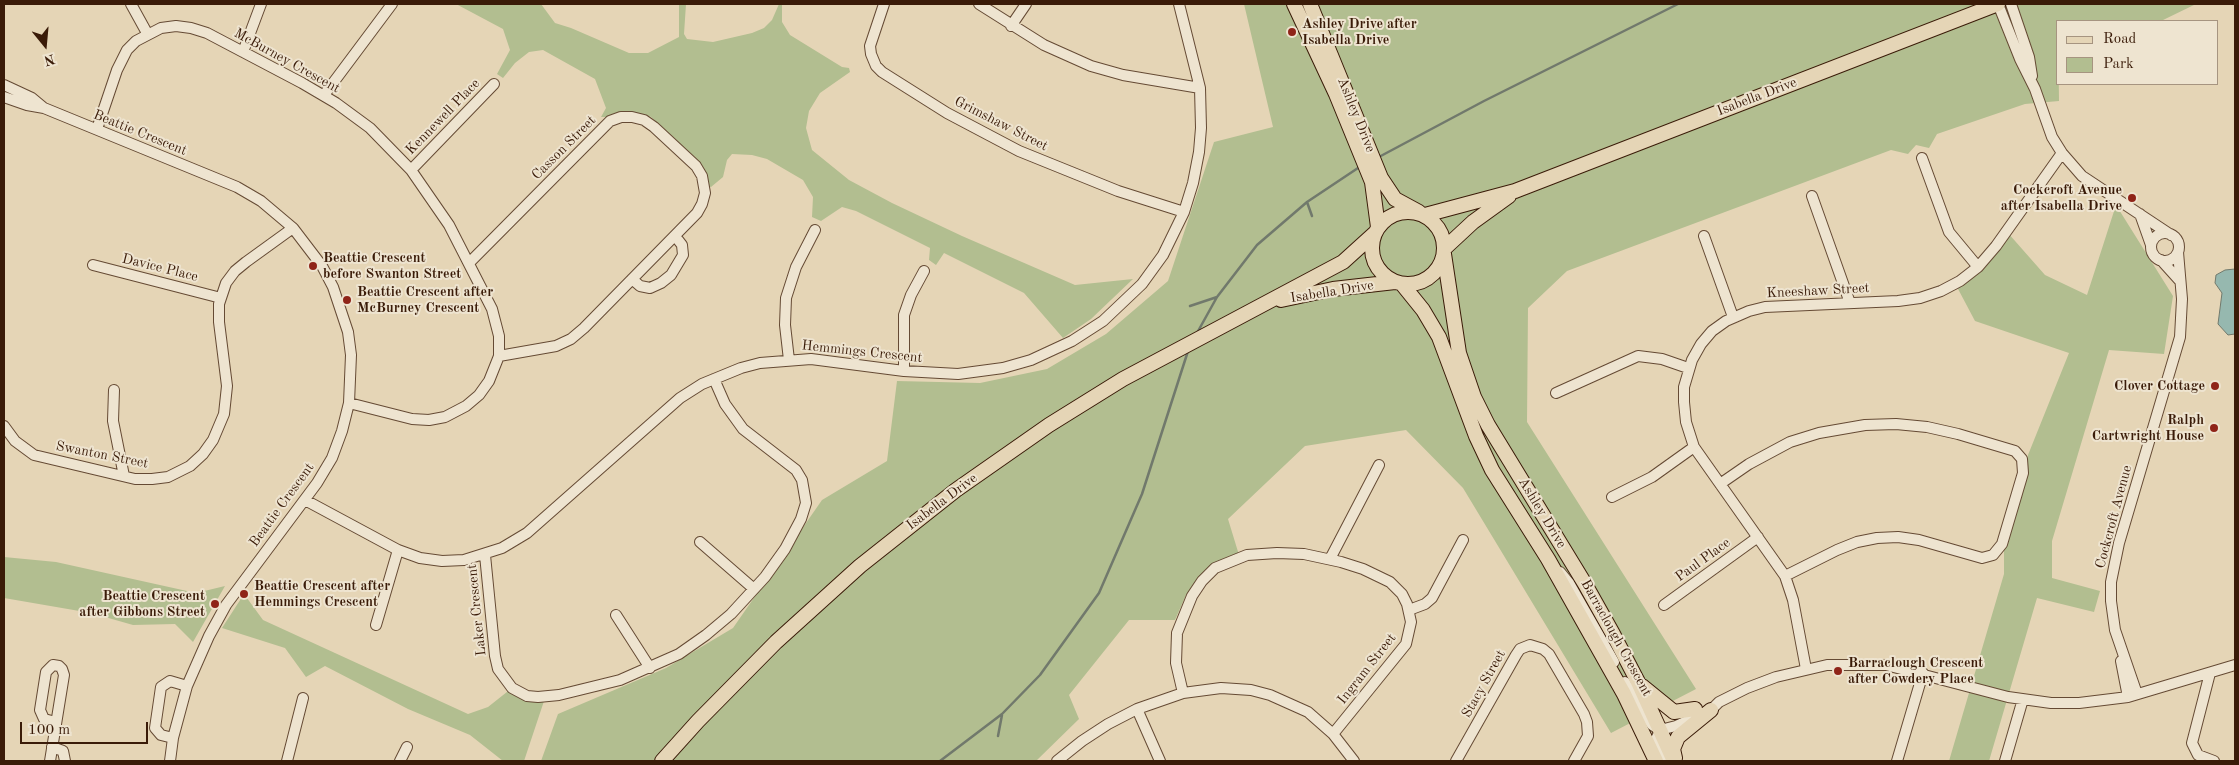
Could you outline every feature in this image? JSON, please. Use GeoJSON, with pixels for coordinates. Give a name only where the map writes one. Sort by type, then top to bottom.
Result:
{"type":"FeatureCollection","features":[{"type":"Feature","properties":{"kind":"main road","name":"Ashley Drive"},"geometry":{"type":"LineString","coordinates":[[1294,4],[1358,134]]}},
{"type":"Feature","properties":{"kind":"main road","name":"Ashley Drive"},"geometry":{"type":"LineString","coordinates":[[1310,4],[1376,180],[1376,230]]}},
{"type":"Feature","properties":{"kind":"main road","name":"Isabella Drive"},"geometry":{"type":"LineString","coordinates":[[1422,214],[1516,191],[1998,4]]}},
{"type":"Feature","properties":{"kind":"main road","name":"Ashley Drive"},"geometry":{"type":"LineString","coordinates":[[1376,180],[1395,199],[1422,214]]}},
{"type":"Feature","properties":{"kind":"main road","name":"Isabella Drive"},"geometry":{"type":"LineString","coordinates":[[1444,251],[1473,222],[1516,191]]}},
{"type":"Feature","properties":{"kind":"main road"},"geometry":{"type":"LineString","coordinates":[[1410,211],[1422,214],[1440,229],[1444,251],[1440,265],[1430,276],[1416,283],[1399,283],[1385,276],[1374,263],[1371,247],[1376,230],[1394,214],[1410,211]]}},
{"type":"Feature","properties":{"kind":"main road","name":"Isabella Drive"},"geometry":{"type":"LineString","coordinates":[[662,761],[776,642],[902,532],[1013,449],[1085,402],[1162,357],[1343,262],[1376,230]]}},
{"type":"Feature","properties":{"kind":"main road","name":"Ashley Drive"},"geometry":{"type":"LineString","coordinates":[[1444,251],[1459,353],[1474,397],[1488,426],[1585,584],[1638,682],[1675,761]]}},
{"type":"Feature","properties":{"kind":"main road","name":"Ashley Drive"},"geometry":{"type":"LineString","coordinates":[[1399,283],[1423,310],[1438,337],[1476,436],[1492,470],[1548,560],[1624,694],[1656,761]]}},
{"type":"Feature","properties":{"kind":"main road","name":"Isabella Drive"},"geometry":{"type":"LineString","coordinates":[[1268,303],[1333,289],[1399,283]]}},
{"type":"Feature","properties":{"kind":"main road"},"geometry":{"type":"LineString","coordinates":[[1638,682],[1674,712],[1696,710]]}},
{"type":"Feature","properties":{"kind":"main road"},"geometry":{"type":"LineString","coordinates":[[1675,761],[1673,749],[1678,737],[1715,706]]}},
{"type":"Feature","properties":{"kind":"street"},"geometry":{"type":"LineString","coordinates":[[132,4],[147,33]]}},
{"type":"Feature","properties":{"kind":"street"},"geometry":{"type":"LineString","coordinates":[[242,52],[261,4]]}},
{"type":"Feature","properties":{"kind":"street"},"geometry":{"type":"LineString","coordinates":[[324,95],[392,4]]}},
{"type":"Feature","properties":{"kind":"street","name":"Grimshaw Street"},"geometry":{"type":"LineString","coordinates":[[884,4],[870,46],[876,66],[882,72],[947,113],[1019,151],[1118,191],[1184,212]]}},
{"type":"Feature","properties":{"kind":"street"},"geometry":{"type":"LineString","coordinates":[[979,4],[1011,26],[1044,45],[1091,66],[1123,75],[1200,88]]}},
{"type":"Feature","properties":{"kind":"street"},"geometry":{"type":"LineString","coordinates":[[1011,26],[1026,4]]}},
{"type":"Feature","properties":{"kind":"street","name":"Hemmings Crescent"},"geometry":{"type":"LineString","coordinates":[[305,500],[398,550],[420,558],[442,561],[464,560],[485,555],[502,548],[527,534],[659,415],[680,398],[714,379],[760,363],[789,360],[833,361],[904,371],[958,374],[1003,368],[1031,360],[1059,348],[1103,321],[1153,269],[1172,238],[1184,212],[1193,183],[1198,152],[1200,88],[1179,4]]}},
{"type":"Feature","properties":{"kind":"street"},"geometry":{"type":"LineString","coordinates":[[1998,4],[2020,59],[2035,89],[2052,137],[2062,153],[2082,176],[2171,235],[2178,242],[2178,252],[2170,260],[2161,260]]}},
{"type":"Feature","properties":{"kind":"street"},"geometry":{"type":"LineString","coordinates":[[2012,4],[2029,57],[2035,89]]}},
{"type":"Feature","properties":{"kind":"street","name":"McBurney Crescent"},"geometry":{"type":"LineString","coordinates":[[97,130],[123,56],[136,40],[147,33],[161,28],[176,26],[192,28],[206,33],[324,95],[370,128],[411,170],[440,210],[469,263],[497,322],[499,356],[488,381],[478,395],[466,406],[444,417],[429,420],[412,419],[349,403]]}},
{"type":"Feature","properties":{"kind":"street","name":"Kennewell Place"},"geometry":{"type":"LineString","coordinates":[[411,170],[494,84]]}},
{"type":"Feature","properties":{"kind":"street","name":"Beattie Crescent"},"geometry":{"type":"LineString","coordinates":[[4,85],[32,98],[44,108]]}},
{"type":"Feature","properties":{"kind":"street","name":"Beattie Crescent"},"geometry":{"type":"LineString","coordinates":[[4,97],[27,105],[44,108],[237,187],[261,201],[293,228],[322,266],[342,309],[351,355],[349,403],[342,431],[332,458],[305,500],[247,576],[214,627],[187,686],[173,738],[170,761]]}},
{"type":"Feature","properties":{"kind":"street","name":"Casson Street"},"geometry":{"type":"LineString","coordinates":[[469,263],[610,121],[621,117],[644,120],[696,166],[702,176],[704,193],[702,204],[697,213],[584,328],[571,339],[556,346],[499,356]]}},
{"type":"Feature","properties":{"kind":"street","name":"Kneeshaw Street"},"geometry":{"type":"LineString","coordinates":[[1806,669],[1792,600],[1784,576],[1694,447],[1686,422],[1684,402],[1688,368],[1701,344],[1712,331],[1749,311],[1765,307],[1920,298],[1941,291],[1960,281],[1978,267],[1996,246],[2062,153]]}},
{"type":"Feature","properties":{"kind":"street"},"geometry":{"type":"LineString","coordinates":[[1922,158],[1949,232],[1978,267]]}},
{"type":"Feature","properties":{"kind":"street"},"geometry":{"type":"LineString","coordinates":[[1812,196],[1850,303]]}},
{"type":"Feature","properties":{"kind":"street"},"geometry":{"type":"LineString","coordinates":[[2140,214],[2153,254],[2179,280]]}},
{"type":"Feature","properties":{"kind":"street","name":"Swanton Street"},"geometry":{"type":"LineString","coordinates":[[4,428],[15,441],[34,455],[124,476],[152,480],[176,474],[197,460],[213,440],[221,424],[227,395],[219,322],[220,298],[226,284],[235,271],[293,228]]}},
{"type":"Feature","properties":{"kind":"street"},"geometry":{"type":"LineString","coordinates":[[789,360],[785,324],[786,298],[796,267],[815,230]]}},
{"type":"Feature","properties":{"kind":"street"},"geometry":{"type":"LineString","coordinates":[[2151,246],[2157,236],[2164,233],[2171,235]]}},
{"type":"Feature","properties":{"kind":"street"},"geometry":{"type":"LineString","coordinates":[[632,279],[640,286],[650,288],[671,276],[683,255],[682,245],[674,236]]}},
{"type":"Feature","properties":{"kind":"street"},"geometry":{"type":"LineString","coordinates":[[1704,236],[1733,318]]}},
{"type":"Feature","properties":{"kind":"street","name":"Cockcroft Avenue"},"geometry":{"type":"LineString","coordinates":[[2132,696],[2111,601],[2114,563],[2180,337],[2182,299],[2178,252]]}},
{"type":"Feature","properties":{"kind":"street","name":"Davice Place"},"geometry":{"type":"LineString","coordinates":[[93,265],[220,298]]}},
{"type":"Feature","properties":{"kind":"street"},"geometry":{"type":"LineString","coordinates":[[904,371],[904,315],[911,294],[924,271]]}},
{"type":"Feature","properties":{"kind":"street"},"geometry":{"type":"LineString","coordinates":[[1556,393],[1638,356],[1662,358],[1688,368]]}},
{"type":"Feature","properties":{"kind":"street","name":"Laker Crescent"},"geometry":{"type":"LineString","coordinates":[[485,555],[494,656],[504,680],[517,692],[538,697],[559,695],[620,680],[679,654],[706,636],[731,614],[754,589],[784,549],[801,519],[806,503],[805,491],[796,470],[754,439],[733,417],[714,379]]}},
{"type":"Feature","properties":{"kind":"street"},"geometry":{"type":"LineString","coordinates":[[114,390],[113,421],[124,476]]}},
{"type":"Feature","properties":{"kind":"street"},"geometry":{"type":"LineString","coordinates":[[1720,484],[1749,464],[1790,442],[1819,433],[1865,425],[1896,424],[1943,431],[2015,451],[2022,460],[2023,473],[2002,544],[1993,555],[1982,558],[1919,540],[1898,537],[1877,538],[1857,542],[1784,576]]}},
{"type":"Feature","properties":{"kind":"street"},"geometry":{"type":"LineString","coordinates":[[1612,497],[1652,477],[1694,447]]}},
{"type":"Feature","properties":{"kind":"street"},"geometry":{"type":"LineString","coordinates":[[1330,559],[1380,465]]}},
{"type":"Feature","properties":{"kind":"street","name":"Paul Place"},"geometry":{"type":"LineString","coordinates":[[1664,605],[1758,537]]}},
{"type":"Feature","properties":{"kind":"street"},"geometry":{"type":"LineString","coordinates":[[1183,693],[1176,663],[1177,632],[1192,596],[1209,574],[1223,564],[1247,555],[1278,553],[1330,559],[1364,569],[1390,582],[1402,594],[1409,610],[1425,604],[1432,598],[1463,540]]}},
{"type":"Feature","properties":{"kind":"street"},"geometry":{"type":"LineString","coordinates":[[700,542],[754,589]]}},
{"type":"Feature","properties":{"kind":"street"},"geometry":{"type":"LineString","coordinates":[[376,625],[398,550]]}},
{"type":"Feature","properties":{"kind":"street","name":"Barraclough Crescent"},"geometry":{"type":"LineString","coordinates":[[1548,560],[1570,583],[1641,711],[1660,730]]}},
{"type":"Feature","properties":{"kind":"street","name":"Ingram Street"},"geometry":{"type":"LineString","coordinates":[[1333,734],[1406,644],[1410,622],[1409,610]]}},
{"type":"Feature","properties":{"kind":"street"},"geometry":{"type":"LineString","coordinates":[[616,615],[650,668]]}},
{"type":"Feature","properties":{"kind":"street","name":"Stacy Street"},"geometry":{"type":"LineString","coordinates":[[1456,761],[1516,655],[1520,649],[1530,645],[1544,649],[1549,654],[1588,722],[1588,736],[1574,761]]}},
{"type":"Feature","properties":{"kind":"street"},"geometry":{"type":"LineString","coordinates":[[50,761],[64,675],[62,669],[53,665],[46,672],[40,710],[44,719],[56,722]]}},
{"type":"Feature","properties":{"kind":"street"},"geometry":{"type":"LineString","coordinates":[[1660,730],[1676,726],[1747,688],[1776,677],[1828,665],[1886,665],[1923,673],[1983,691],[2023,699],[2078,703],[2132,696],[2235,666]]}},
{"type":"Feature","properties":{"kind":"street"},"geometry":{"type":"LineString","coordinates":[[1897,761],[1923,673]]}},
{"type":"Feature","properties":{"kind":"street"},"geometry":{"type":"LineString","coordinates":[[2210,673],[2192,743],[2198,755],[2214,761]]}},
{"type":"Feature","properties":{"kind":"street"},"geometry":{"type":"LineString","coordinates":[[173,738],[160,735],[155,728],[161,688],[170,680],[187,686]]}},
{"type":"Feature","properties":{"kind":"street"},"geometry":{"type":"LineString","coordinates":[[1057,761],[1082,741],[1108,724],[1136,710],[1183,693],[1221,688],[1251,690],[1270,695],[1308,712],[1333,734],[1354,761]]}},
{"type":"Feature","properties":{"kind":"street"},"geometry":{"type":"LineString","coordinates":[[287,761],[303,698]]}},
{"type":"Feature","properties":{"kind":"street"},"geometry":{"type":"LineString","coordinates":[[2005,761],[2023,699]]}},
{"type":"Feature","properties":{"kind":"street"},"geometry":{"type":"LineString","coordinates":[[1664,761],[1656,738],[1660,730],[1673,720],[1708,704],[1715,706]]}},
{"type":"Feature","properties":{"kind":"street"},"geometry":{"type":"LineString","coordinates":[[1136,710],[1160,761]]}},
{"type":"Feature","properties":{"kind":"street"},"geometry":{"type":"LineString","coordinates":[[52,747],[63,750],[64,761]]}},
{"type":"Feature","properties":{"kind":"street"},"geometry":{"type":"LineString","coordinates":[[400,761],[407,747]]}},
{"type":"Feature","properties":{"kind":"green space"},"geometry":{"type":"Polygon","coordinates":[[[456,4],[541,4],[555,23],[629,53],[648,53],[679,37],[679,4],[686,4],[684,34],[687,39],[713,42],[752,33],[764,28],[772,20],[779,4],[782,4],[782,22],[790,35],[842,67],[849,68],[850,72],[820,93],[809,111],[806,128],[812,150],[849,180],[892,203],[962,236],[1075,285],[1133,279],[1091,319],[1063,338],[1024,293],[944,253],[936,265],[929,260],[930,248],[856,211],[842,207],[821,221],[812,217],[813,197],[803,180],[767,159],[752,155],[732,154],[727,160],[723,177],[711,187],[708,186],[704,169],[699,161],[651,117],[626,112],[601,117],[606,108],[595,79],[543,50],[529,52],[515,63],[503,78],[497,74],[510,50],[503,29],[456,4]]]}},
{"type":"Feature","properties":{"kind":"green space"},"geometry":{"type":"Polygon","coordinates":[[[1244,4],[2196,4],[2163,20],[2056,20],[2056,85],[2059,85],[2059,101],[2025,104],[1937,134],[1929,148],[1916,145],[1908,154],[1891,150],[1567,271],[1528,308],[1527,422],[1696,689],[1611,733],[1463,488],[1406,430],[1305,446],[1228,519],[1239,555],[1201,579],[1186,595],[1175,620],[1129,620],[1069,695],[1079,719],[1036,761],[541,761],[558,714],[666,668],[733,628],[822,500],[887,461],[897,381],[980,383],[1047,369],[1106,334],[1168,281],[1214,142],[1273,127],[1244,4]]]}},
{"type":"Feature","properties":{"kind":"green space"},"geometry":{"type":"Polygon","coordinates":[[[2116,205],[2173,296],[2164,354],[2109,350],[2052,541],[2052,578],[2100,591],[2094,612],[2037,598],[1989,761],[1949,761],[2004,574],[2004,550],[2028,455],[2069,353],[1975,321],[1957,287],[2008,233],[2045,275],[2087,295],[2116,205]]]}},
{"type":"Feature","properties":{"kind":"green space"},"geometry":{"type":"Polygon","coordinates":[[[4,557],[56,562],[196,593],[225,586],[193,642],[175,624],[133,625],[91,613],[4,598],[4,557]]]}},
{"type":"Feature","properties":{"kind":"green space"},"geometry":{"type":"Polygon","coordinates":[[[244,594],[263,620],[468,714],[488,707],[512,688],[544,701],[524,761],[503,761],[470,735],[408,709],[325,666],[306,677],[285,648],[222,628],[244,594]]]}},
{"type":"Feature","properties":{"kind":"water"},"geometry":{"type":"Polygon","coordinates":[[[2235,269],[2235,334],[2228,335],[2218,324],[2222,293],[2215,283],[2216,275],[2225,270],[2235,269]]]}},
{"type":"Feature","properties":{"kind":"waterway"},"geometry":{"type":"LineString","coordinates":[[1377,158],[1484,101],[1678,4]]}},
{"type":"Feature","properties":{"kind":"waterway"},"geometry":{"type":"LineString","coordinates":[[1197,333],[1217,297],[1257,245],[1307,202],[1361,166]]}},
{"type":"Feature","properties":{"kind":"waterway"},"geometry":{"type":"LineString","coordinates":[[1307,202],[1312,216]]}},
{"type":"Feature","properties":{"kind":"waterway"},"geometry":{"type":"LineString","coordinates":[[1190,306],[1217,297]]}},
{"type":"Feature","properties":{"kind":"waterway"},"geometry":{"type":"LineString","coordinates":[[940,761],[1002,714],[1040,675],[1099,593],[1142,494],[1188,351]]}},
{"type":"Feature","properties":{"kind":"waterway"},"geometry":{"type":"LineString","coordinates":[[998,736],[1002,715]]}},
{"type":"Feature","properties":{"kind":"place","name":"Ashley Drive after Isabella Drive"},"geometry":{"type":"Point","coordinates":[1292,32]}},
{"type":"Feature","properties":{"kind":"place","name":"Cockcroft Avenue after Isabella Drive"},"geometry":{"type":"Point","coordinates":[2132,198]}},
{"type":"Feature","properties":{"kind":"place","name":"Beattie Crescent before Swanton Street"},"geometry":{"type":"Point","coordinates":[313,266]}},
{"type":"Feature","properties":{"kind":"place","name":"Beattie Crescent after McBurney Crescent"},"geometry":{"type":"Point","coordinates":[347,300]}},
{"type":"Feature","properties":{"kind":"place","name":"Clover Cottage"},"geometry":{"type":"Point","coordinates":[2215,386]}},
{"type":"Feature","properties":{"kind":"place","name":"Ralph Cartwright House"},"geometry":{"type":"Point","coordinates":[2214,428]}},
{"type":"Feature","properties":{"kind":"place","name":"Beattie Crescent after Hemmings Crescent"},"geometry":{"type":"Point","coordinates":[244,594]}},
{"type":"Feature","properties":{"kind":"place","name":"Beattie Crescent after Gibbons Street"},"geometry":{"type":"Point","coordinates":[215,604]}},
{"type":"Feature","properties":{"kind":"place","name":"Barraclough Crescent after Cowdery Place"},"geometry":{"type":"Point","coordinates":[1838,671]}}]}
